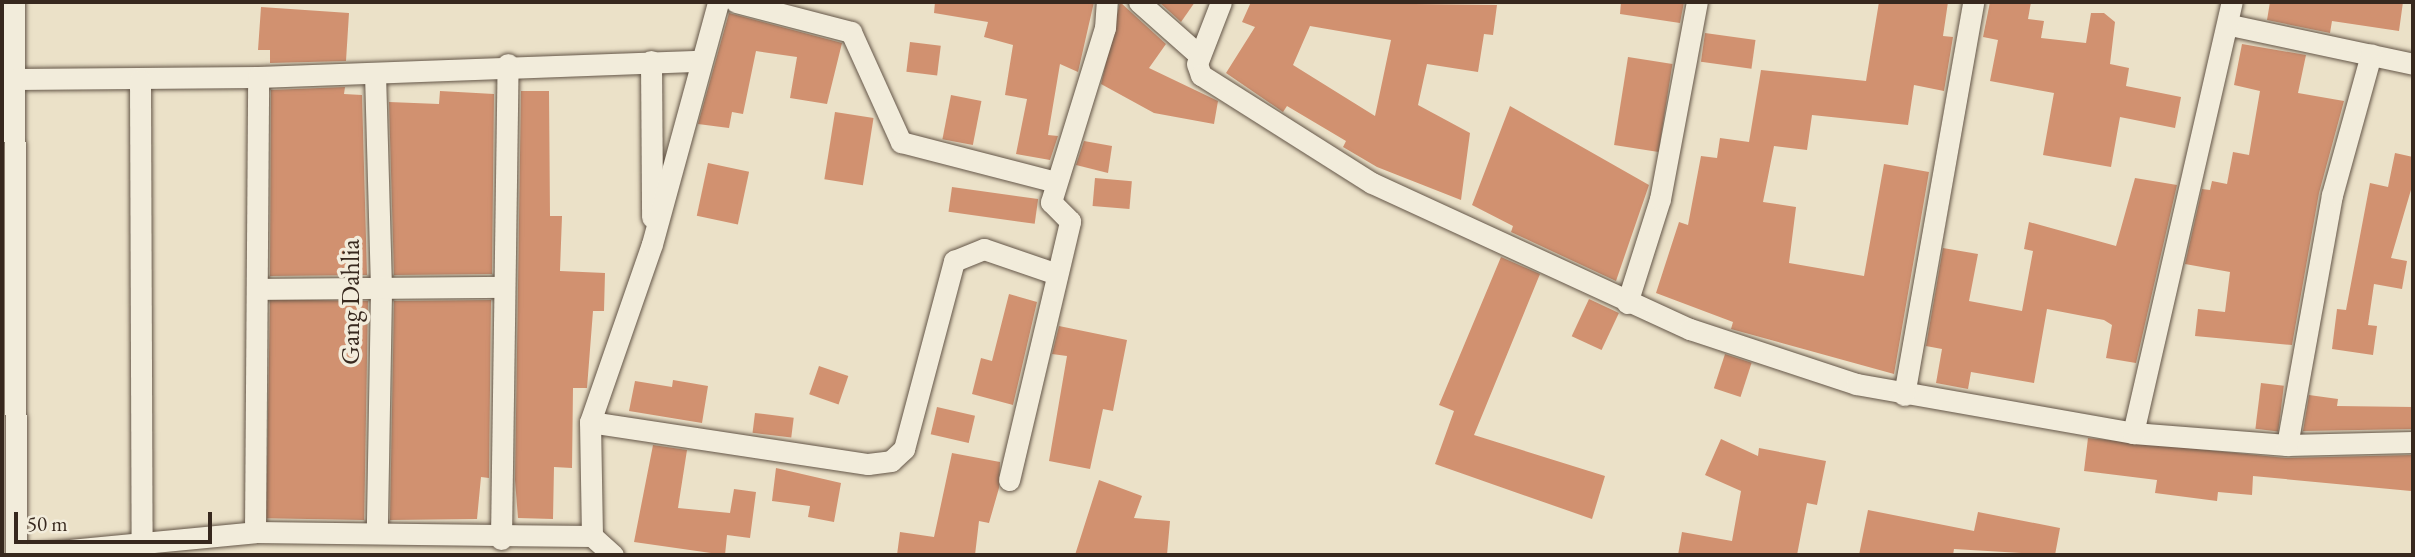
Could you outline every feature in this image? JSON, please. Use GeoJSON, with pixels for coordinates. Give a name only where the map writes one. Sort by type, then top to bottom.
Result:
{"type":"FeatureCollection","features":[{"type":"Feature","properties":{"kind":"street"},"geometry":{"type":"LineString","coordinates":[[14,2],[17,555],[255,532],[377,532],[501,539],[592,537],[613,555]]}},
{"type":"Feature","properties":{"kind":"street"},"geometry":{"type":"LineString","coordinates":[[592,537],[590,422],[652,244],[718,2]]}},
{"type":"Feature","properties":{"kind":"street"},"geometry":{"type":"LineString","coordinates":[[736,2],[851,32],[901,142],[1056,182]]}},
{"type":"Feature","properties":{"kind":"street"},"geometry":{"type":"LineString","coordinates":[[1009,480],[1070,221],[1051,209],[1056,182],[1105,28],[1107,2]]}},
{"type":"Feature","properties":{"kind":"street"},"geometry":{"type":"LineString","coordinates":[[1139,2],[1200,56]]}},
{"type":"Feature","properties":{"kind":"street"},"geometry":{"type":"LineString","coordinates":[[1221,2],[1200,56],[1201,75],[1327,159],[1627,303],[1765,356],[1904,395],[2133,433],[2287,445],[2413,442]]}},
{"type":"Feature","properties":{"kind":"street"},"geometry":{"type":"LineString","coordinates":[[1627,303],[1660,200],[1697,2]]}},
{"type":"Feature","properties":{"kind":"street"},"geometry":{"type":"LineString","coordinates":[[1904,395],[1973,2]]}},
{"type":"Feature","properties":{"kind":"street"},"geometry":{"type":"LineString","coordinates":[[2133,433],[2230,25],[2232,2]]}},
{"type":"Feature","properties":{"kind":"street"},"geometry":{"type":"LineString","coordinates":[[2230,25],[2413,64]]}},
{"type":"Feature","properties":{"kind":"street"},"geometry":{"type":"LineString","coordinates":[[2287,445],[2332,195],[2371,54]]}},
{"type":"Feature","properties":{"kind":"street"},"geometry":{"type":"LineString","coordinates":[[652,61],[652,244]]}},
{"type":"Feature","properties":{"kind":"street"},"geometry":{"type":"LineString","coordinates":[[15,79],[258,77],[508,64],[701,61]]}},
{"type":"Feature","properties":{"kind":"street"},"geometry":{"type":"LineString","coordinates":[[501,539],[502,287],[508,64]]}},
{"type":"Feature","properties":{"kind":"street","name":"Gang Dahlia"},"geometry":{"type":"LineString","coordinates":[[375,73],[381,291],[377,532]]}},
{"type":"Feature","properties":{"kind":"street"},"geometry":{"type":"LineString","coordinates":[[255,532],[258,77]]}},
{"type":"Feature","properties":{"kind":"street"},"geometry":{"type":"LineString","coordinates":[[139,79],[142,543]]}},
{"type":"Feature","properties":{"kind":"street"},"geometry":{"type":"LineString","coordinates":[[590,422],[868,464],[891,461],[904,449],[954,261],[984,249],[1057,274]]}},
{"type":"Feature","properties":{"kind":"street"},"geometry":{"type":"LineString","coordinates":[[258,289],[381,291],[502,287]]}},
{"type":"Feature","properties":{"kind":"street"},"geometry":{"type":"LineString","coordinates":[[2,555],[10,555]]}},
{"type":"Feature","properties":{"kind":"building"},"geometry":{"type":"Polygon","coordinates":[[[935,2],[1094,2],[1078,72],[1060,64],[1048,135],[1058,136],[1050,160],[1016,154],[1027,99],[1005,95],[1013,45],[984,37],[988,22],[934,13],[935,2]]]}},
{"type":"Feature","properties":{"kind":"building"},"geometry":{"type":"Polygon","coordinates":[[[1120,2],[1166,44],[1149,68],[1218,101],[1214,124],[1154,113],[1101,84],[1120,2]]]}},
{"type":"Feature","properties":{"kind":"building"},"geometry":{"type":"Polygon","coordinates":[[[1159,2],[1195,2],[1181,22],[1159,2]]]}},
{"type":"Feature","properties":{"kind":"building"},"geometry":{"type":"Polygon","coordinates":[[[1251,2],[1497,5],[1493,35],[1484,34],[1478,72],[1427,64],[1418,105],[1470,133],[1461,200],[1377,167],[1343,147],[1346,141],[1287,106],[1283,112],[1226,73],[1255,27],[1242,22],[1251,2]],[[1310,26],[1293,65],[1375,116],[1391,40],[1310,26]]]}},
{"type":"Feature","properties":{"kind":"building"},"geometry":{"type":"Polygon","coordinates":[[[1621,2],[1684,2],[1680,23],[1620,14],[1621,2]]]}},
{"type":"Feature","properties":{"kind":"building"},"geometry":{"type":"Polygon","coordinates":[[[1879,2],[1948,2],[1943,36],[1953,37],[1944,91],[1914,85],[1908,125],[1812,115],[1807,150],[1774,146],[1763,202],[1796,207],[1789,263],[1864,276],[1884,164],[1929,172],[1894,374],[1731,329],[1733,322],[1656,293],[1679,222],[1688,225],[1701,156],[1717,158],[1720,138],[1749,142],[1761,70],[1866,81],[1879,2]]]}},
{"type":"Feature","properties":{"kind":"building"},"geometry":{"type":"Polygon","coordinates":[[[1990,2],[2031,2],[2028,19],[2044,21],[2041,38],[2086,43],[2091,13],[2104,13],[2115,22],[2110,64],[2129,68],[2126,86],[2181,97],[2175,128],[2120,117],[2111,167],[2043,155],[2054,93],[1990,81],[1998,40],[1983,37],[1990,2]]]}},
{"type":"Feature","properties":{"kind":"building"},"geometry":{"type":"Polygon","coordinates":[[[2270,2],[2403,2],[2399,31],[2332,21],[2330,33],[2267,20],[2270,2]]]}},
{"type":"Feature","properties":{"kind":"building"},"geometry":{"type":"Polygon","coordinates":[[[261,7],[349,13],[346,61],[270,63],[270,50],[258,50],[261,7]]]}},
{"type":"Feature","properties":{"kind":"building"},"geometry":{"type":"Polygon","coordinates":[[[729,13],[842,43],[827,104],[790,98],[797,57],[756,51],[743,114],[732,112],[729,128],[698,124],[729,13]]]}},
{"type":"Feature","properties":{"kind":"building"},"geometry":{"type":"Polygon","coordinates":[[[1705,33],[1756,40],[1751,69],[1701,62],[1705,33]]]}},
{"type":"Feature","properties":{"kind":"building"},"geometry":{"type":"Polygon","coordinates":[[[910,42],[941,46],[937,76],[906,72],[910,42]]]}},
{"type":"Feature","properties":{"kind":"building"},"geometry":{"type":"Polygon","coordinates":[[[2242,44],[2306,55],[2298,93],[2344,101],[2319,193],[2292,345],[2195,336],[2198,309],[2225,312],[2230,272],[2185,264],[2202,189],[2210,190],[2212,181],[2227,184],[2233,152],[2249,155],[2260,91],[2234,85],[2242,44]]]}},
{"type":"Feature","properties":{"kind":"building"},"geometry":{"type":"Polygon","coordinates":[[[1628,57],[1672,64],[1659,152],[1614,145],[1628,57]]]}},
{"type":"Feature","properties":{"kind":"building"},"geometry":{"type":"Polygon","coordinates":[[[345,87],[344,94],[362,95],[367,275],[270,276],[271,90],[345,87]]]}},
{"type":"Feature","properties":{"kind":"building"},"geometry":{"type":"Polygon","coordinates":[[[440,91],[494,94],[492,274],[394,275],[389,102],[439,104],[440,91]]]}},
{"type":"Feature","properties":{"kind":"building"},"geometry":{"type":"Polygon","coordinates":[[[521,91],[549,91],[550,216],[562,216],[560,271],[605,273],[604,311],[593,311],[587,388],[573,388],[572,468],[554,467],[553,519],[518,518],[515,480],[521,91]]]}},
{"type":"Feature","properties":{"kind":"building"},"geometry":{"type":"Polygon","coordinates":[[[951,95],[981,101],[973,145],[942,139],[951,95]]]}},
{"type":"Feature","properties":{"kind":"building"},"geometry":{"type":"Polygon","coordinates":[[[1510,106],[1649,185],[1616,281],[1511,232],[1513,226],[1472,205],[1510,106]]]}},
{"type":"Feature","properties":{"kind":"building"},"geometry":{"type":"Polygon","coordinates":[[[835,112],[874,118],[863,185],[824,179],[835,112]]]}},
{"type":"Feature","properties":{"kind":"building"},"geometry":{"type":"Polygon","coordinates":[[[1084,141],[1112,146],[1108,173],[1076,165],[1084,141]]]}},
{"type":"Feature","properties":{"kind":"building"},"geometry":{"type":"Polygon","coordinates":[[[2395,153],[2413,157],[2413,183],[2391,258],[2407,261],[2402,289],[2374,284],[2368,325],[2377,326],[2373,355],[2332,349],[2337,309],[2346,310],[2370,183],[2388,187],[2395,153]]]}},
{"type":"Feature","properties":{"kind":"building"},"geometry":{"type":"Polygon","coordinates":[[[708,163],[749,172],[738,225],[697,216],[708,163]]]}},
{"type":"Feature","properties":{"kind":"building"},"geometry":{"type":"Polygon","coordinates":[[[1095,178],[1132,181],[1129,209],[1093,206],[1095,178]]]}},
{"type":"Feature","properties":{"kind":"building"},"geometry":{"type":"Polygon","coordinates":[[[2135,178],[2177,185],[2136,363],[2106,358],[2112,325],[2104,320],[2047,309],[2034,383],[1971,372],[1968,389],[1936,383],[1942,349],[1926,346],[1943,248],[1978,254],[1969,301],[2022,311],[2033,251],[2024,249],[2029,222],[2116,246],[2135,178]]]}},
{"type":"Feature","properties":{"kind":"building"},"geometry":{"type":"Polygon","coordinates":[[[952,187],[1038,199],[1035,224],[949,212],[952,187]]]}},
{"type":"Feature","properties":{"kind":"building"},"geometry":{"type":"Polygon","coordinates":[[[1501,257],[1540,274],[1474,435],[1605,476],[1592,519],[1435,464],[1454,411],[1439,405],[1501,257]]]}},
{"type":"Feature","properties":{"kind":"building"},"geometry":{"type":"Polygon","coordinates":[[[1009,294],[1037,302],[1013,405],[972,394],[981,358],[992,361],[1009,294]]]}},
{"type":"Feature","properties":{"kind":"building"},"geometry":{"type":"Polygon","coordinates":[[[270,299],[368,301],[364,520],[266,518],[270,299]]]}},
{"type":"Feature","properties":{"kind":"building"},"geometry":{"type":"Polygon","coordinates":[[[1589,299],[1619,313],[1602,350],[1572,336],[1589,299]]]}},
{"type":"Feature","properties":{"kind":"building"},"geometry":{"type":"Polygon","coordinates":[[[491,300],[489,478],[481,477],[477,519],[390,520],[394,301],[491,300]]]}},
{"type":"Feature","properties":{"kind":"building"},"geometry":{"type":"Polygon","coordinates":[[[1059,326],[1127,340],[1113,411],[1103,409],[1090,469],[1049,461],[1067,356],[1052,354],[1059,326]]]}},
{"type":"Feature","properties":{"kind":"building"},"geometry":{"type":"Polygon","coordinates":[[[1725,354],[1752,363],[1741,397],[1714,388],[1725,354]]]}},
{"type":"Feature","properties":{"kind":"building"},"geometry":{"type":"Polygon","coordinates":[[[819,366],[848,376],[839,404],[809,394],[819,366]]]}},
{"type":"Feature","properties":{"kind":"building"},"geometry":{"type":"Polygon","coordinates":[[[673,380],[708,386],[702,423],[629,411],[635,381],[672,387],[673,380]]]}},
{"type":"Feature","properties":{"kind":"building"},"geometry":{"type":"Polygon","coordinates":[[[2261,383],[2284,386],[2278,431],[2255,429],[2261,383]]]}},
{"type":"Feature","properties":{"kind":"building"},"geometry":{"type":"Polygon","coordinates":[[[2309,395],[2338,399],[2337,406],[2413,407],[2413,429],[2303,431],[2309,395]]]}},
{"type":"Feature","properties":{"kind":"building"},"geometry":{"type":"Polygon","coordinates":[[[937,407],[975,416],[969,443],[931,434],[937,407]]]}},
{"type":"Feature","properties":{"kind":"building"},"geometry":{"type":"Polygon","coordinates":[[[755,413],[794,418],[791,438],[753,433],[755,413]]]}},
{"type":"Feature","properties":{"kind":"building"},"geometry":{"type":"Polygon","coordinates":[[[2088,438],[2286,458],[2413,455],[2411,491],[2253,476],[2252,495],[2218,492],[2217,501],[2155,493],[2157,480],[2084,471],[2088,438]]]}},
{"type":"Feature","properties":{"kind":"building"},"geometry":{"type":"Polygon","coordinates":[[[1721,439],[1758,456],[1759,448],[1826,461],[1817,505],[1807,503],[1797,555],[1678,555],[1682,532],[1732,541],[1741,491],[1705,475],[1721,439]]]}},
{"type":"Feature","properties":{"kind":"building"},"geometry":{"type":"Polygon","coordinates":[[[653,445],[687,450],[678,508],[730,513],[734,489],[756,492],[750,538],[727,535],[725,555],[634,542],[653,445]]]}},
{"type":"Feature","properties":{"kind":"building"},"geometry":{"type":"Polygon","coordinates":[[[952,453],[1000,462],[999,488],[989,523],[979,521],[975,555],[897,555],[900,532],[934,537],[952,453]]]}},
{"type":"Feature","properties":{"kind":"building"},"geometry":{"type":"Polygon","coordinates":[[[776,468],[841,483],[834,522],[808,517],[810,506],[772,501],[776,468]]]}},
{"type":"Feature","properties":{"kind":"building"},"geometry":{"type":"Polygon","coordinates":[[[1099,480],[1142,496],[1134,518],[1170,521],[1167,555],[1075,555],[1099,480]]]}},
{"type":"Feature","properties":{"kind":"building"},"geometry":{"type":"Polygon","coordinates":[[[1868,510],[1974,531],[1978,512],[2060,528],[2055,555],[1954,549],[1953,555],[1859,555],[1868,510]]]}}]}
